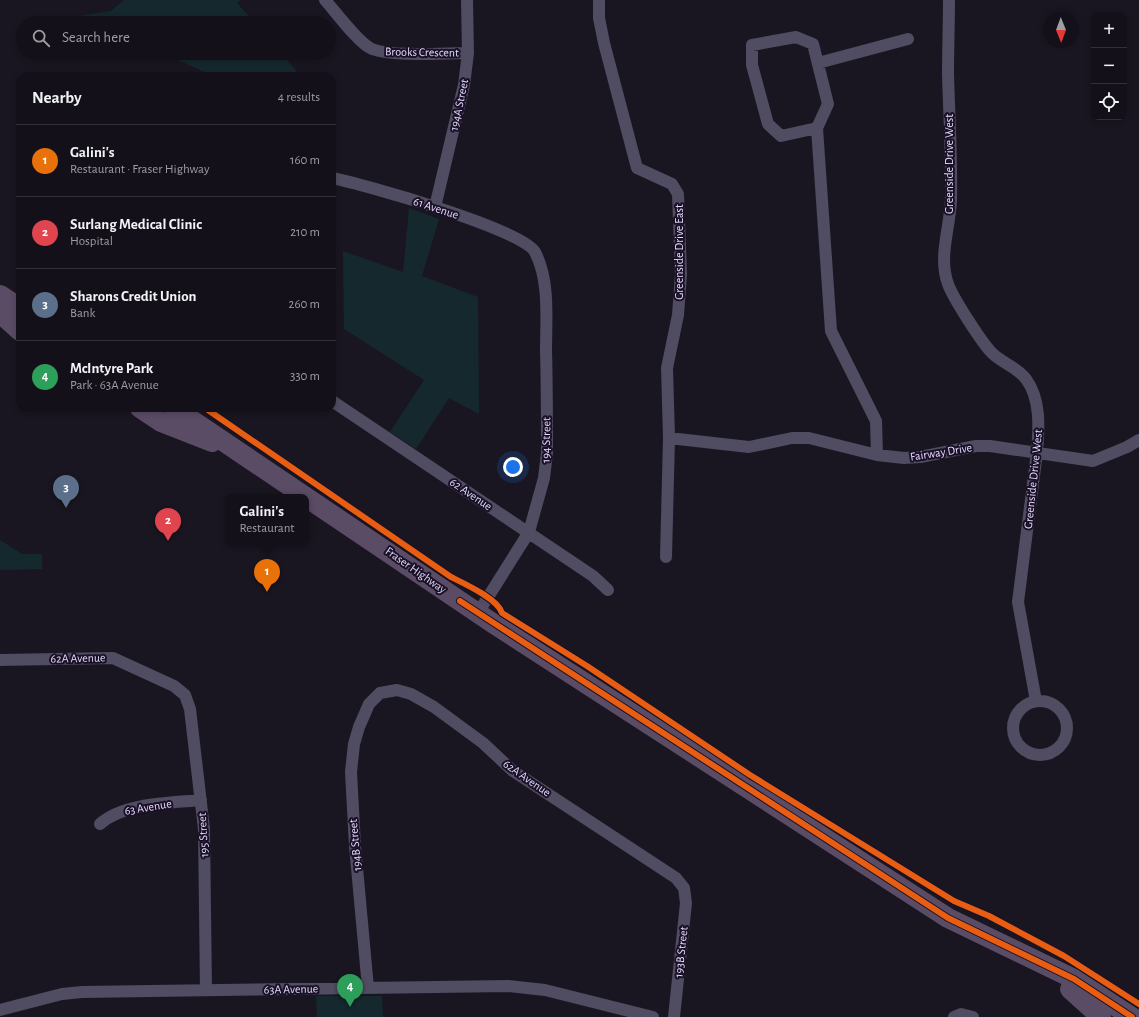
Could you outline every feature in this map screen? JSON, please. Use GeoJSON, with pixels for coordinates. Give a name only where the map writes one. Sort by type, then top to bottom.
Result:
{"type":"FeatureCollection","features":[{"type":"Feature","properties":{"kind":"main road"},"geometry":{"type":"LineString","coordinates":[[0,295],[16,305]]}},
{"type":"Feature","properties":{"kind":"main road","name":"Fraser Highway"},"geometry":{"type":"LineString","coordinates":[[146,412],[161,422],[247,457]]}},
{"type":"Feature","properties":{"kind":"main road","name":"Fraser Highway"},"geometry":{"type":"LineString","coordinates":[[180,412],[302,494]]}},
{"type":"Feature","properties":{"kind":"main road","name":"Fraser Highway"},"geometry":{"type":"LineString","coordinates":[[309,499],[478,613],[948,918],[1074,979],[1132,1017]]}},
{"type":"Feature","properties":{"kind":"main road","name":"Fraser Highway"},"geometry":{"type":"LineString","coordinates":[[948,918],[964,933],[1068,987],[1101,1017]]}},
{"type":"Feature","properties":{"kind":"street","name":"Brooks Crescent"},"geometry":{"type":"LineString","coordinates":[[325,0],[354,33],[371,49],[390,53],[468,53]]}},
{"type":"Feature","properties":{"kind":"street","name":"194A Street"},"geometry":{"type":"LineString","coordinates":[[435,207],[464,85],[468,53],[467,0]]}},
{"type":"Feature","properties":{"kind":"street","name":"Greenside Drive East"},"geometry":{"type":"LineString","coordinates":[[599,0],[599,18],[604,43],[637,168],[672,184],[678,194],[681,274],[678,315],[667,368],[669,438],[666,557]]}},
{"type":"Feature","properties":{"kind":"street","name":"Greenside Drive West"},"geometry":{"type":"LineString","coordinates":[[949,0],[948,72],[951,205],[944,255],[948,284],[957,301],[991,353],[1026,379],[1033,393],[1037,407],[1039,430],[1037,452],[1018,602],[1036,701]]}},
{"type":"Feature","properties":{"kind":"street"},"geometry":{"type":"LineString","coordinates":[[817,128],[781,136],[768,124],[752,65],[752,45],[796,37],[813,44],[828,104],[817,128],[831,331],[876,421],[877,455]]}},
{"type":"Feature","properties":{"kind":"street"},"geometry":{"type":"LineString","coordinates":[[818,63],[908,39]]}},
{"type":"Feature","properties":{"kind":"street","name":"61 Avenue"},"geometry":{"type":"LineString","coordinates":[[336,179],[435,207],[496,228],[518,238],[534,251]]}},
{"type":"Feature","properties":{"kind":"street","name":"194 Street"},"geometry":{"type":"LineString","coordinates":[[478,613],[529,532],[543,484],[547,453],[545,296],[540,267],[534,251]]}},
{"type":"Feature","properties":{"kind":"street","name":"62 Avenue"},"geometry":{"type":"LineString","coordinates":[[336,404],[594,576],[608,590]]}},
{"type":"Feature","properties":{"kind":"street","name":"Fairway Drive"},"geometry":{"type":"LineString","coordinates":[[669,438],[750,447],[792,438],[809,438],[877,455],[904,458],[920,457],[976,446],[990,446],[1093,461],[1127,447],[1139,440]]}},
{"type":"Feature","properties":{"kind":"street","name":"62A Avenue"},"geometry":{"type":"LineString","coordinates":[[0,660],[113,658],[174,686]]}},
{"type":"Feature","properties":{"kind":"street","name":"195 Street"},"geometry":{"type":"LineString","coordinates":[[174,686],[185,695],[190,709],[201,800],[204,829],[206,990]]}},
{"type":"Feature","properties":{"kind":"street","name":"62A Avenue"},"geometry":{"type":"LineString","coordinates":[[369,704],[380,693],[397,690],[411,694],[467,730],[513,771],[676,878],[684,888]]}},
{"type":"Feature","properties":{"kind":"street"},"geometry":{"type":"LineString","coordinates":[[1036,701],[1045,701],[1057,707],[1065,717],[1068,726],[1067,735],[1063,743],[1056,750],[1048,754],[1031,754],[1023,749],[1014,734],[1013,725],[1015,717],[1020,709],[1036,701]]}},
{"type":"Feature","properties":{"kind":"street","name":"194B Street"},"geometry":{"type":"LineString","coordinates":[[368,988],[355,846],[351,772],[354,744],[369,704]]}},
{"type":"Feature","properties":{"kind":"street","name":"63 Avenue"},"geometry":{"type":"LineString","coordinates":[[100,824],[108,817],[118,812],[201,800]]}},
{"type":"Feature","properties":{"kind":"street","name":"193B Street"},"geometry":{"type":"LineString","coordinates":[[674,1017],[686,903],[684,888]]}},
{"type":"Feature","properties":{"kind":"street","name":"63A Avenue"},"geometry":{"type":"LineString","coordinates":[[0,1010],[62,994],[206,990],[528,988],[545,990],[653,1017]]}},
{"type":"Feature","properties":{"kind":"street"},"geometry":{"type":"LineString","coordinates":[[954,1017],[961,1014],[973,1017]]}},
{"type":"Feature","properties":{"kind":"shaded area"},"geometry":{"type":"Polygon","coordinates":[[[124,0],[240,0],[237,3],[249,16],[79,16],[111,11],[124,0]]]}},
{"type":"Feature","properties":{"kind":"shaded area"},"geometry":{"type":"Polygon","coordinates":[[[178,60],[287,60],[298,72],[204,72],[178,60]]]}},
{"type":"Feature","properties":{"kind":"shaded area"},"geometry":{"type":"Polygon","coordinates":[[[409,208],[439,219],[422,276],[478,297],[479,414],[449,398],[416,449],[390,432],[424,380],[344,329],[343,251],[403,272],[409,208]]]}},
{"type":"Feature","properties":{"kind":"shaded area"},"geometry":{"type":"Polygon","coordinates":[[[0,540],[22,554],[42,554],[42,569],[0,570],[0,540]]]}},
{"type":"Feature","properties":{"kind":"shaded area"},"geometry":{"type":"Polygon","coordinates":[[[316,996],[382,996],[383,1017],[317,1017],[316,996]]]}},
{"type":"Feature","properties":{"kind":"cycle path"},"geometry":{"type":"LineString","coordinates":[[211,412],[451,577],[488,597],[494,602],[502,613],[587,666],[750,775],[954,901],[989,916],[1064,956],[1139,1004]]}},
{"type":"Feature","properties":{"kind":"cycle path"},"geometry":{"type":"LineString","coordinates":[[460,601],[948,918],[1074,979],[1132,1017]]}},
{"type":"Feature","properties":{"kind":"place","name":"Sharons Credit Union"},"geometry":{"type":"Point","coordinates":[66,508]}},
{"type":"Feature","properties":{"kind":"place","name":"Surlang Medical Clinic"},"geometry":{"type":"Point","coordinates":[168,541]}},
{"type":"Feature","properties":{"kind":"place","name":"Galini's"},"geometry":{"type":"Point","coordinates":[267,592]}},
{"type":"Feature","properties":{"kind":"place","name":"McIntyre Park"},"geometry":{"type":"Point","coordinates":[350,1007]}}]}
